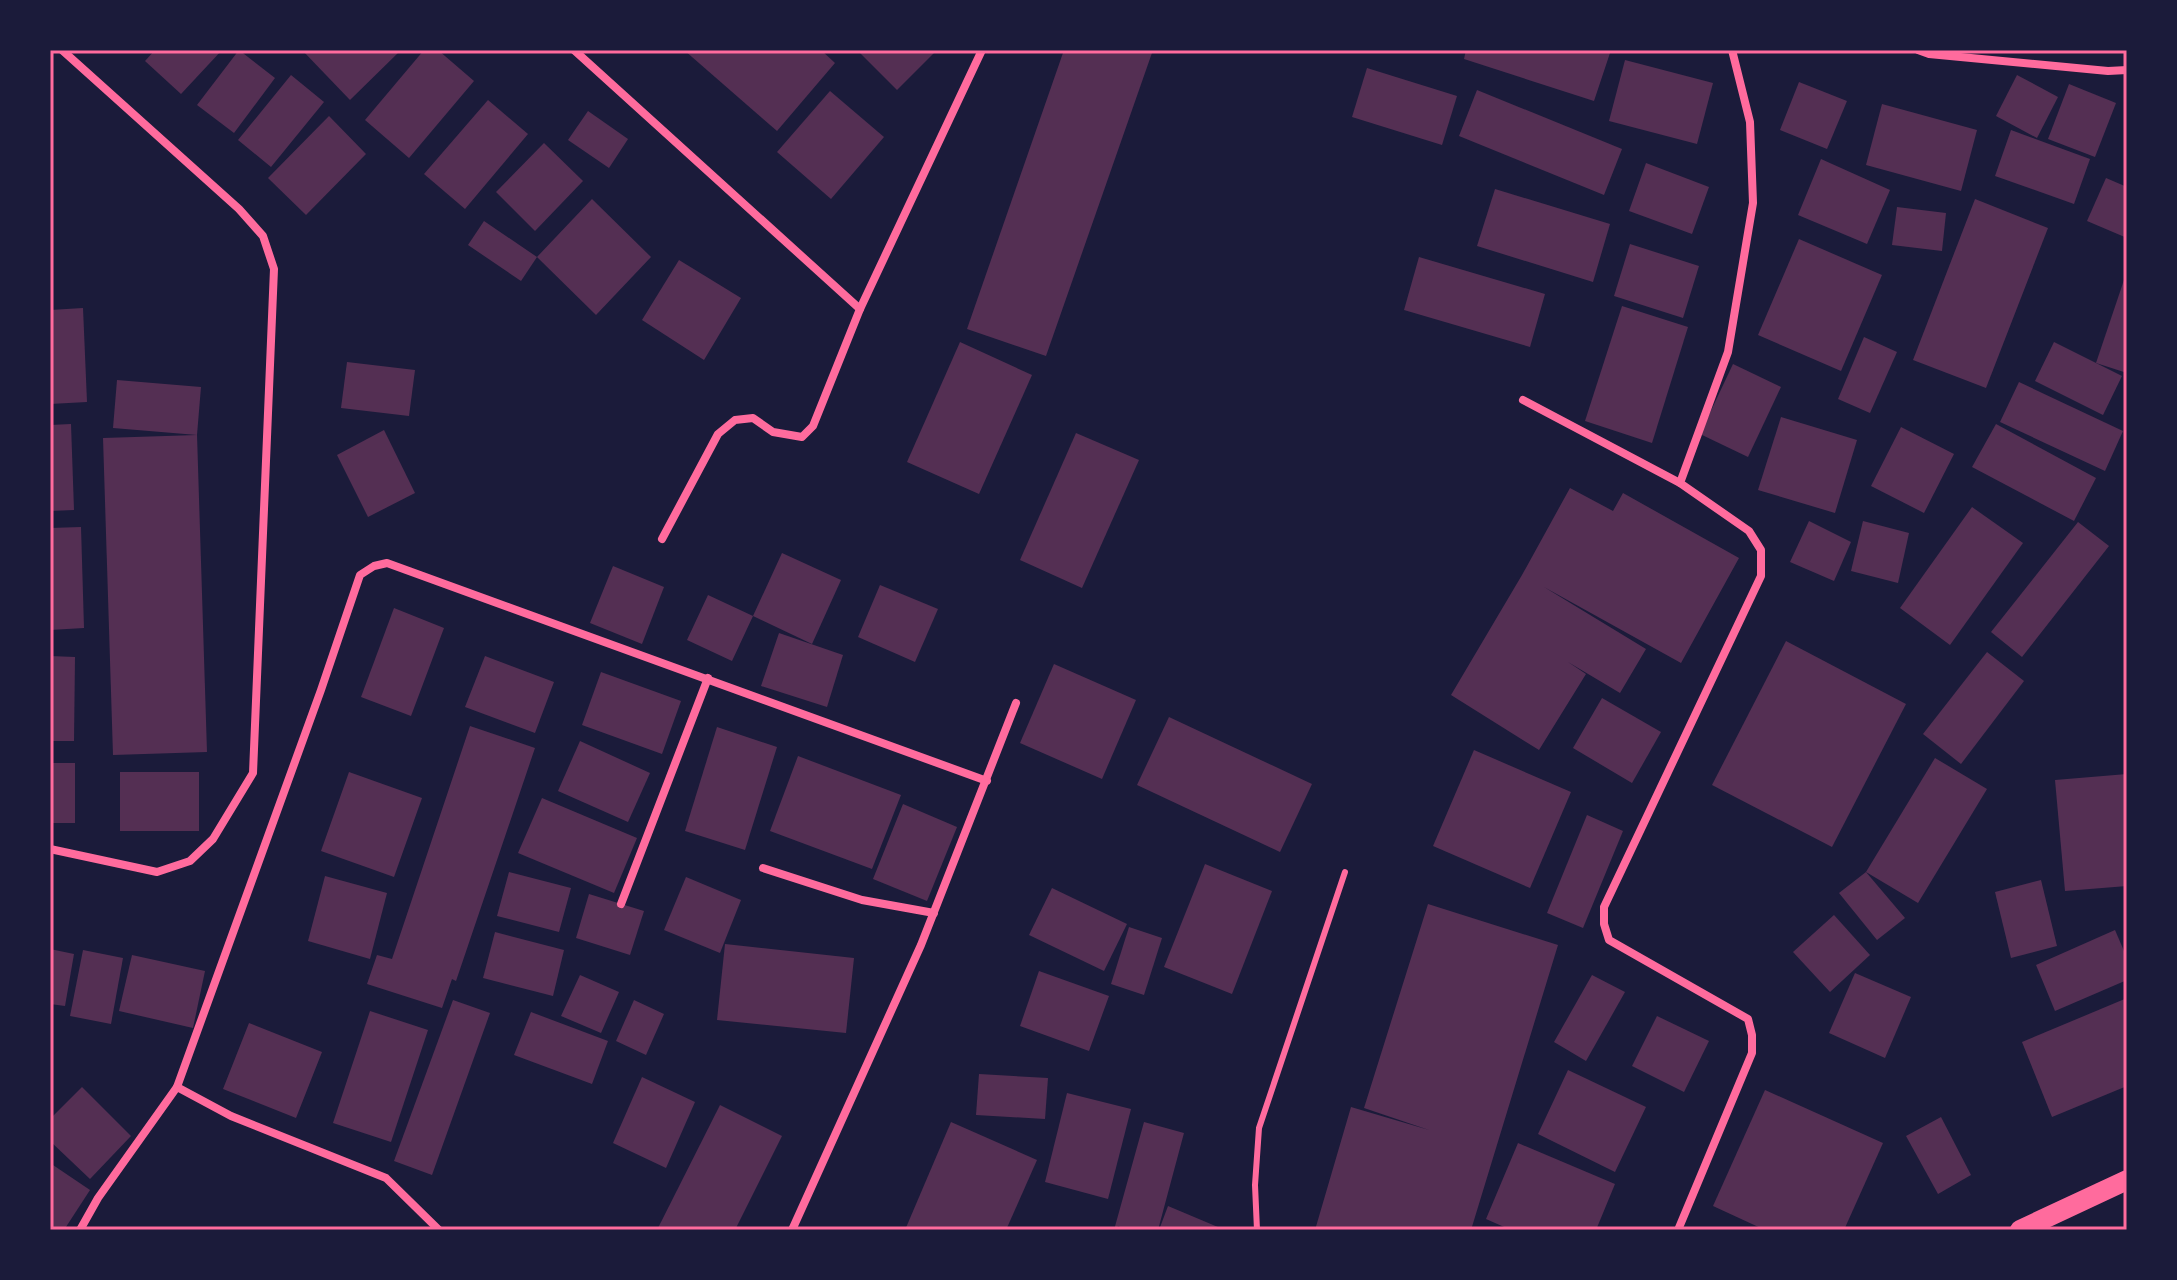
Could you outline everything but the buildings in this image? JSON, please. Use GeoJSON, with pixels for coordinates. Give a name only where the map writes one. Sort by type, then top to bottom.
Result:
{"type":"FeatureCollection","features":[{"type":"Feature","properties":{"kind":"main road"},"geometry":{"type":"LineString","coordinates":[[2020,1230],[2127,1180]]}},
{"type":"Feature","properties":{"kind":"street"},"geometry":{"type":"LineString","coordinates":[[50,849],[157,872],[190,861],[213,839],[253,773],[274,269],[263,236],[239,209],[62,50]]}},
{"type":"Feature","properties":{"kind":"street"},"geometry":{"type":"LineString","coordinates":[[574,50],[860,309]]}},
{"type":"Feature","properties":{"kind":"street"},"geometry":{"type":"LineString","coordinates":[[662,539],[718,434],[735,420],[753,418],[773,432],[790,437],[802,437],[813,426],[860,309],[982,50]]}},
{"type":"Feature","properties":{"kind":"street"},"geometry":{"type":"LineString","coordinates":[[1680,483],[1728,352],[1753,203],[1750,122],[1732,50]]}},
{"type":"Feature","properties":{"kind":"street"},"geometry":{"type":"LineString","coordinates":[[1918,50],[1929,54],[2093,70],[2127,70]]}},
{"type":"Feature","properties":{"kind":"street"},"geometry":{"type":"LineString","coordinates":[[1523,400],[1680,483],[1749,531],[1761,550],[1761,576],[1604,907],[1604,924],[1609,940],[1748,1019],[1752,1035],[1752,1053],[1678,1230]]}},
{"type":"Feature","properties":{"kind":"street"},"geometry":{"type":"LineString","coordinates":[[80,1230],[98,1198],[177,1087],[360,575],[374,566],[387,563],[987,781]]}},
{"type":"Feature","properties":{"kind":"street"},"geometry":{"type":"LineString","coordinates":[[621,904],[708,678]]}},
{"type":"Feature","properties":{"kind":"street"},"geometry":{"type":"LineString","coordinates":[[792,1230],[934,913],[1016,703]]}},
{"type":"Feature","properties":{"kind":"street"},"geometry":{"type":"LineString","coordinates":[[763,868],[862,900],[934,913]]}},
{"type":"Feature","properties":{"kind":"street"},"geometry":{"type":"LineString","coordinates":[[177,1087],[231,1116],[386,1178],[439,1230]]}},
{"type":"Feature","properties":{"kind":"lane"},"geometry":{"type":"LineString","coordinates":[[1257,1230],[1255,1185],[1259,1128],[1345,872]]}}]}
